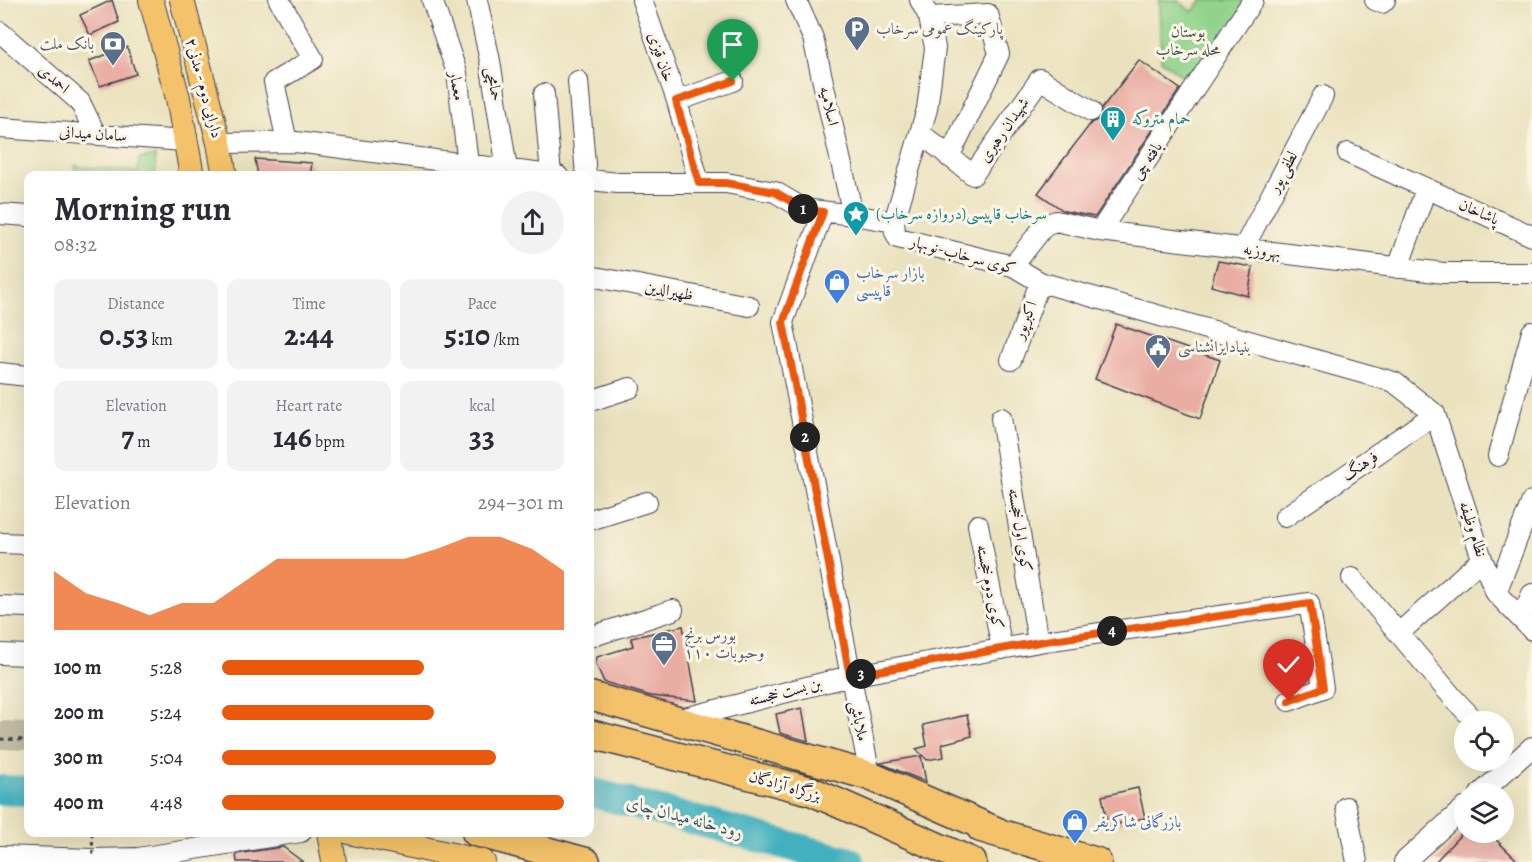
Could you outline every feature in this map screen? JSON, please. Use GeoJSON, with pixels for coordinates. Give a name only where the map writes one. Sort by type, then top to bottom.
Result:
{"type":"FeatureCollection","features":[{"type":"Feature","properties":{"kind":"highway"},"geometry":{"type":"LineString","coordinates":[[594,697],[870,776],[998,831]]}},
{"type":"Feature","properties":{"kind":"highway","name":"بزرگراه آزادگان"},"geometry":{"type":"LineString","coordinates":[[594,735],[811,790],[972,862]]}},
{"type":"Feature","properties":{"kind":"highway"},"geometry":{"type":"LineString","coordinates":[[811,790],[998,831],[1097,862]]}},
{"type":"Feature","properties":{"kind":"highway"},"geometry":{"type":"LineString","coordinates":[[494,837],[586,862]]}},
{"type":"Feature","properties":{"kind":"main road","name":"دارایی دوم - مدنی۲"},"geometry":{"type":"LineString","coordinates":[[151,0],[178,98],[191,171]]}},
{"type":"Feature","properties":{"kind":"main road","name":"دارایی دوم - مدنی۲"},"geometry":{"type":"LineString","coordinates":[[182,0],[224,171]]}},
{"type":"Feature","properties":{"kind":"main road"},"geometry":{"type":"LineString","coordinates":[[330,837],[334,862]]}},
{"type":"Feature","properties":{"kind":"main road"},"geometry":{"type":"LineString","coordinates":[[371,837],[483,862]]}},
{"type":"Feature","properties":{"kind":"street"},"geometry":{"type":"LineString","coordinates":[[279,0],[313,59],[274,82],[287,142]]}},
{"type":"Feature","properties":{"kind":"street","name":"معمار"},"geometry":{"type":"LineString","coordinates":[[432,0],[457,74],[468,170]]}},
{"type":"Feature","properties":{"kind":"street","name":"حمامچی"},"geometry":{"type":"LineString","coordinates":[[477,0],[490,61],[507,169]]}},
{"type":"Feature","properties":{"kind":"street","name":"خان قیزی"},"geometry":{"type":"LineString","coordinates":[[642,0],[676,101],[699,183]]}},
{"type":"Feature","properties":{"kind":"street","name":"اسلامیه"},"geometry":{"type":"LineString","coordinates":[[796,0],[813,38],[854,215]]}},
{"type":"Feature","properties":{"kind":"street","name":"بافته چی"},"geometry":{"type":"LineString","coordinates":[[1100,231],[1253,0]]}},
{"type":"Feature","properties":{"kind":"street"},"geometry":{"type":"LineString","coordinates":[[1375,0],[1382,3],[1385,0]]}},
{"type":"Feature","properties":{"kind":"street"},"geometry":{"type":"LineString","coordinates":[[894,222],[927,110],[935,48],[924,9],[988,14],[999,54],[949,157]]}},
{"type":"Feature","properties":{"kind":"street","name":"احمدی"},"geometry":{"type":"LineString","coordinates":[[0,32],[80,102],[96,135]]}},
{"type":"Feature","properties":{"kind":"street","name":"شهیدان رهبری"},"geometry":{"type":"LineString","coordinates":[[920,133],[973,176],[1040,78],[1091,111]]}},
{"type":"Feature","properties":{"kind":"street"},"geometry":{"type":"LineString","coordinates":[[578,81],[586,171]]}},
{"type":"Feature","properties":{"kind":"street"},"geometry":{"type":"LineString","coordinates":[[676,101],[733,81]]}},
{"type":"Feature","properties":{"kind":"street"},"geometry":{"type":"LineString","coordinates":[[544,94],[551,171]]}},
{"type":"Feature","properties":{"kind":"street","name":"لطفی پور"},"geometry":{"type":"LineString","coordinates":[[1243,249],[1323,96]]}},
{"type":"Feature","properties":{"kind":"street","name":"سامان میدانی"},"geometry":{"type":"LineString","coordinates":[[0,128],[185,141]]}},
{"type":"Feature","properties":{"kind":"street"},"geometry":{"type":"LineString","coordinates":[[219,143],[287,142],[468,170],[522,171]]}},
{"type":"Feature","properties":{"kind":"street","name":"پاشاخان"},"geometry":{"type":"LineString","coordinates":[[1348,153],[1532,236]]}},
{"type":"Feature","properties":{"kind":"street","name":"کوی سرخاب-نوبهار"},"geometry":{"type":"LineString","coordinates":[[594,180],[618,183],[726,183],[775,192],[804,209],[894,222],[898,238],[1013,266],[1040,282],[1394,382],[1435,414]]}},
{"type":"Feature","properties":{"kind":"street"},"geometry":{"type":"LineString","coordinates":[[1398,268],[1426,189]]}},
{"type":"Feature","properties":{"kind":"street","name":"ملاباشی"},"geometry":{"type":"LineString","coordinates":[[823,212],[783,322],[870,776]]}},
{"type":"Feature","properties":{"kind":"street"},"geometry":{"type":"LineString","coordinates":[[0,214],[24,216]]}},
{"type":"Feature","properties":{"kind":"street","name":"بهروزیه"},"geometry":{"type":"LineString","coordinates":[[1013,266],[1045,225],[1056,221],[1100,231],[1398,268],[1444,273],[1532,273]]}},
{"type":"Feature","properties":{"kind":"street","name":"ظهیرالدین"},"geometry":{"type":"LineString","coordinates":[[594,277],[749,306]]}},
{"type":"Feature","properties":{"kind":"street","name":"اکبرپور"},"geometry":{"type":"LineString","coordinates":[[1011,360],[1040,282]]}},
{"type":"Feature","properties":{"kind":"street"},"geometry":{"type":"LineString","coordinates":[[1498,456],[1532,332]]}},
{"type":"Feature","properties":{"kind":"street"},"geometry":{"type":"LineString","coordinates":[[0,373],[24,376]]}},
{"type":"Feature","properties":{"kind":"street"},"geometry":{"type":"LineString","coordinates":[[594,400],[630,388]]}},
{"type":"Feature","properties":{"kind":"street","name":"فرهنگ"},"geometry":{"type":"LineString","coordinates":[[1285,517],[1435,414]]}},
{"type":"Feature","properties":{"kind":"street","name":"نظام وظیفه"},"geometry":{"type":"LineString","coordinates":[[1435,414],[1482,559],[1496,593],[1526,624]]}},
{"type":"Feature","properties":{"kind":"street","name":"کوی اول خجسته"},"geometry":{"type":"LineString","coordinates":[[1002,418],[1038,642]]}},
{"type":"Feature","properties":{"kind":"street"},"geometry":{"type":"LineString","coordinates":[[1496,593],[1532,501]]}},
{"type":"Feature","properties":{"kind":"street"},"geometry":{"type":"LineString","coordinates":[[594,519],[647,502]]}},
{"type":"Feature","properties":{"kind":"street","name":"کوی دوم خجسته"},"geometry":{"type":"LineString","coordinates":[[978,525],[1002,649]]}},
{"type":"Feature","properties":{"kind":"street"},"geometry":{"type":"LineString","coordinates":[[0,543],[24,544]]}},
{"type":"Feature","properties":{"kind":"street"},"geometry":{"type":"LineString","coordinates":[[1399,633],[1482,559]]}},
{"type":"Feature","properties":{"kind":"street"},"geometry":{"type":"LineString","coordinates":[[1352,578],[1466,711]]}},
{"type":"Feature","properties":{"kind":"street"},"geometry":{"type":"LineString","coordinates":[[1526,624],[1532,594]]}},
{"type":"Feature","properties":{"kind":"street","name":"بن بست خجسته"},"geometry":{"type":"LineString","coordinates":[[675,720],[850,676],[1038,642],[1310,603],[1323,688],[1289,701]]}},
{"type":"Feature","properties":{"kind":"street"},"geometry":{"type":"LineString","coordinates":[[0,606],[24,607]]}},
{"type":"Feature","properties":{"kind":"street"},"geometry":{"type":"LineString","coordinates":[[594,636],[673,610]]}},
{"type":"Feature","properties":{"kind":"street"},"geometry":{"type":"LineString","coordinates":[[0,654],[24,655]]}},
{"type":"Feature","properties":{"kind":"street"},"geometry":{"type":"LineString","coordinates":[[1514,754],[1532,747]]}},
{"type":"Feature","properties":{"kind":"street"},"geometry":{"type":"LineString","coordinates":[[1488,783],[1498,771]]}},
{"type":"Feature","properties":{"kind":"street"},"geometry":{"type":"LineString","coordinates":[[1346,807],[1356,862]]}},
{"type":"Feature","properties":{"kind":"street"},"geometry":{"type":"LineString","coordinates":[[1404,862],[1454,817]]}},
{"type":"Feature","properties":{"kind":"street"},"geometry":{"type":"LineString","coordinates":[[0,856],[138,858],[270,837]]}},
{"type":"Feature","properties":{"kind":"path"},"geometry":{"type":"LineString","coordinates":[[0,739],[24,740]]}},
{"type":"Feature","properties":{"kind":"path"},"geometry":{"type":"LineString","coordinates":[[92,837],[93,859]]}},
{"type":"Feature","properties":{"kind":"green space","name":"بوستان محله سرخاب"},"geometry":{"type":"Polygon","coordinates":[[[1159,0],[1177,0],[1192,12],[1202,0],[1252,0],[1193,84],[1161,60],[1159,0]]]}},
{"type":"Feature","properties":{"kind":"green space"},"geometry":{"type":"Polygon","coordinates":[[[155,156],[156,171],[138,171],[139,159],[155,156]]]}},
{"type":"Feature","properties":{"kind":"green space"},"geometry":{"type":"Polygon","coordinates":[[[75,166],[128,171],[74,171],[75,166]]]}},
{"type":"Feature","properties":{"kind":"building"},"geometry":{"type":"Polygon","coordinates":[[[112,0],[119,22],[90,35],[80,15],[112,0]]]}},
{"type":"Feature","properties":{"kind":"building","name":"بانک ملت"},"geometry":{"type":"Polygon","coordinates":[[[127,47],[136,74],[100,86],[89,61],[127,47]]]}},
{"type":"Feature","properties":{"kind":"building","name":"حمام متروکه"},"geometry":{"type":"Polygon","coordinates":[[[1139,60],[1180,89],[1095,217],[1064,211],[1038,193],[1091,123],[1101,118],[1102,108],[1139,60]]]}},
{"type":"Feature","properties":{"kind":"building"},"geometry":{"type":"Polygon","coordinates":[[[255,159],[312,163],[311,171],[257,171],[255,159]]]}},
{"type":"Feature","properties":{"kind":"building"},"geometry":{"type":"Polygon","coordinates":[[[1218,261],[1253,267],[1248,296],[1211,286],[1218,261]]]}},
{"type":"Feature","properties":{"kind":"building","name":"بنیادایرانشناسی"},"geometry":{"type":"Polygon","coordinates":[[[1116,324],[1220,360],[1200,419],[1095,379],[1116,324]]]}},
{"type":"Feature","properties":{"kind":"building","name":"بورس برنج وحبوبات ۱۱۰"},"geometry":{"type":"Polygon","coordinates":[[[683,626],[697,701],[651,696],[604,682],[596,664],[597,657],[633,646],[631,638],[683,626]]]}},
{"type":"Feature","properties":{"kind":"building"},"geometry":{"type":"Polygon","coordinates":[[[802,708],[808,741],[780,733],[776,714],[802,708]]]}},
{"type":"Feature","properties":{"kind":"building"},"geometry":{"type":"Polygon","coordinates":[[[967,715],[972,736],[942,744],[944,757],[927,760],[916,749],[927,746],[923,725],[967,715]]]}},
{"type":"Feature","properties":{"kind":"building"},"geometry":{"type":"Polygon","coordinates":[[[921,756],[926,782],[880,763],[921,756]]]}},
{"type":"Feature","properties":{"kind":"building"},"geometry":{"type":"Polygon","coordinates":[[[1138,788],[1145,818],[1108,826],[1102,796],[1138,788]]]}},
{"type":"Feature","properties":{"kind":"building"},"geometry":{"type":"Polygon","coordinates":[[[1454,842],[1499,843],[1519,862],[1435,862],[1454,842]]]}},
{"type":"Feature","properties":{"kind":"building"},"geometry":{"type":"Polygon","coordinates":[[[283,847],[303,862],[237,862],[236,854],[283,847]]]}},
{"type":"Feature","properties":{"kind":"waterway","name":"رود خانه میدان چای"},"geometry":{"type":"LineString","coordinates":[[0,790],[24,791]]}},
{"type":"Feature","properties":{"kind":"waterway","name":"رود خانه میدان چای"},"geometry":{"type":"LineString","coordinates":[[594,793],[850,862]]}},
{"type":"Feature","properties":{"kind":"tunnel"},"geometry":{"type":"LineString","coordinates":[[0,735],[24,736]]}},
{"type":"Feature","properties":{"kind":"place","name":"پارکینگ عمومی سرخاب"},"geometry":{"type":"Point","coordinates":[857,52]}},
{"type":"Feature","properties":{"kind":"place","name":"بانک ملت"},"geometry":{"type":"Point","coordinates":[113,67]}},
{"type":"Feature","properties":{"kind":"place","name":"حمام متروکه"},"geometry":{"type":"Point","coordinates":[1113,142]}},
{"type":"Feature","properties":{"kind":"place","name":"سرخاب قاپیسی(دروازه سرخاب)"},"geometry":{"type":"Point","coordinates":[856,237]}},
{"type":"Feature","properties":{"kind":"place","name":"بازار سرخاب قاپیسی"},"geometry":{"type":"Point","coordinates":[837,305]}},
{"type":"Feature","properties":{"kind":"place","name":"بنیادایرانشناسی"},"geometry":{"type":"Point","coordinates":[1158,370]}},
{"type":"Feature","properties":{"kind":"place","name":"بورس برنج وحبوبات ۱۱۰"},"geometry":{"type":"Point","coordinates":[664,667]}},
{"type":"Feature","properties":{"kind":"place","name":"بازرگانی شاکریفر"},"geometry":{"type":"Point","coordinates":[1075,845]}},
{"type":"Feature","properties":{"kind":"route"},"geometry":{"type":"LineString","coordinates":[[733,81],[676,101],[699,183],[726,183],[775,192],[804,209],[823,212],[783,322],[850,676],[1045,641],[1310,603],[1323,688],[1289,701]]}}]}
